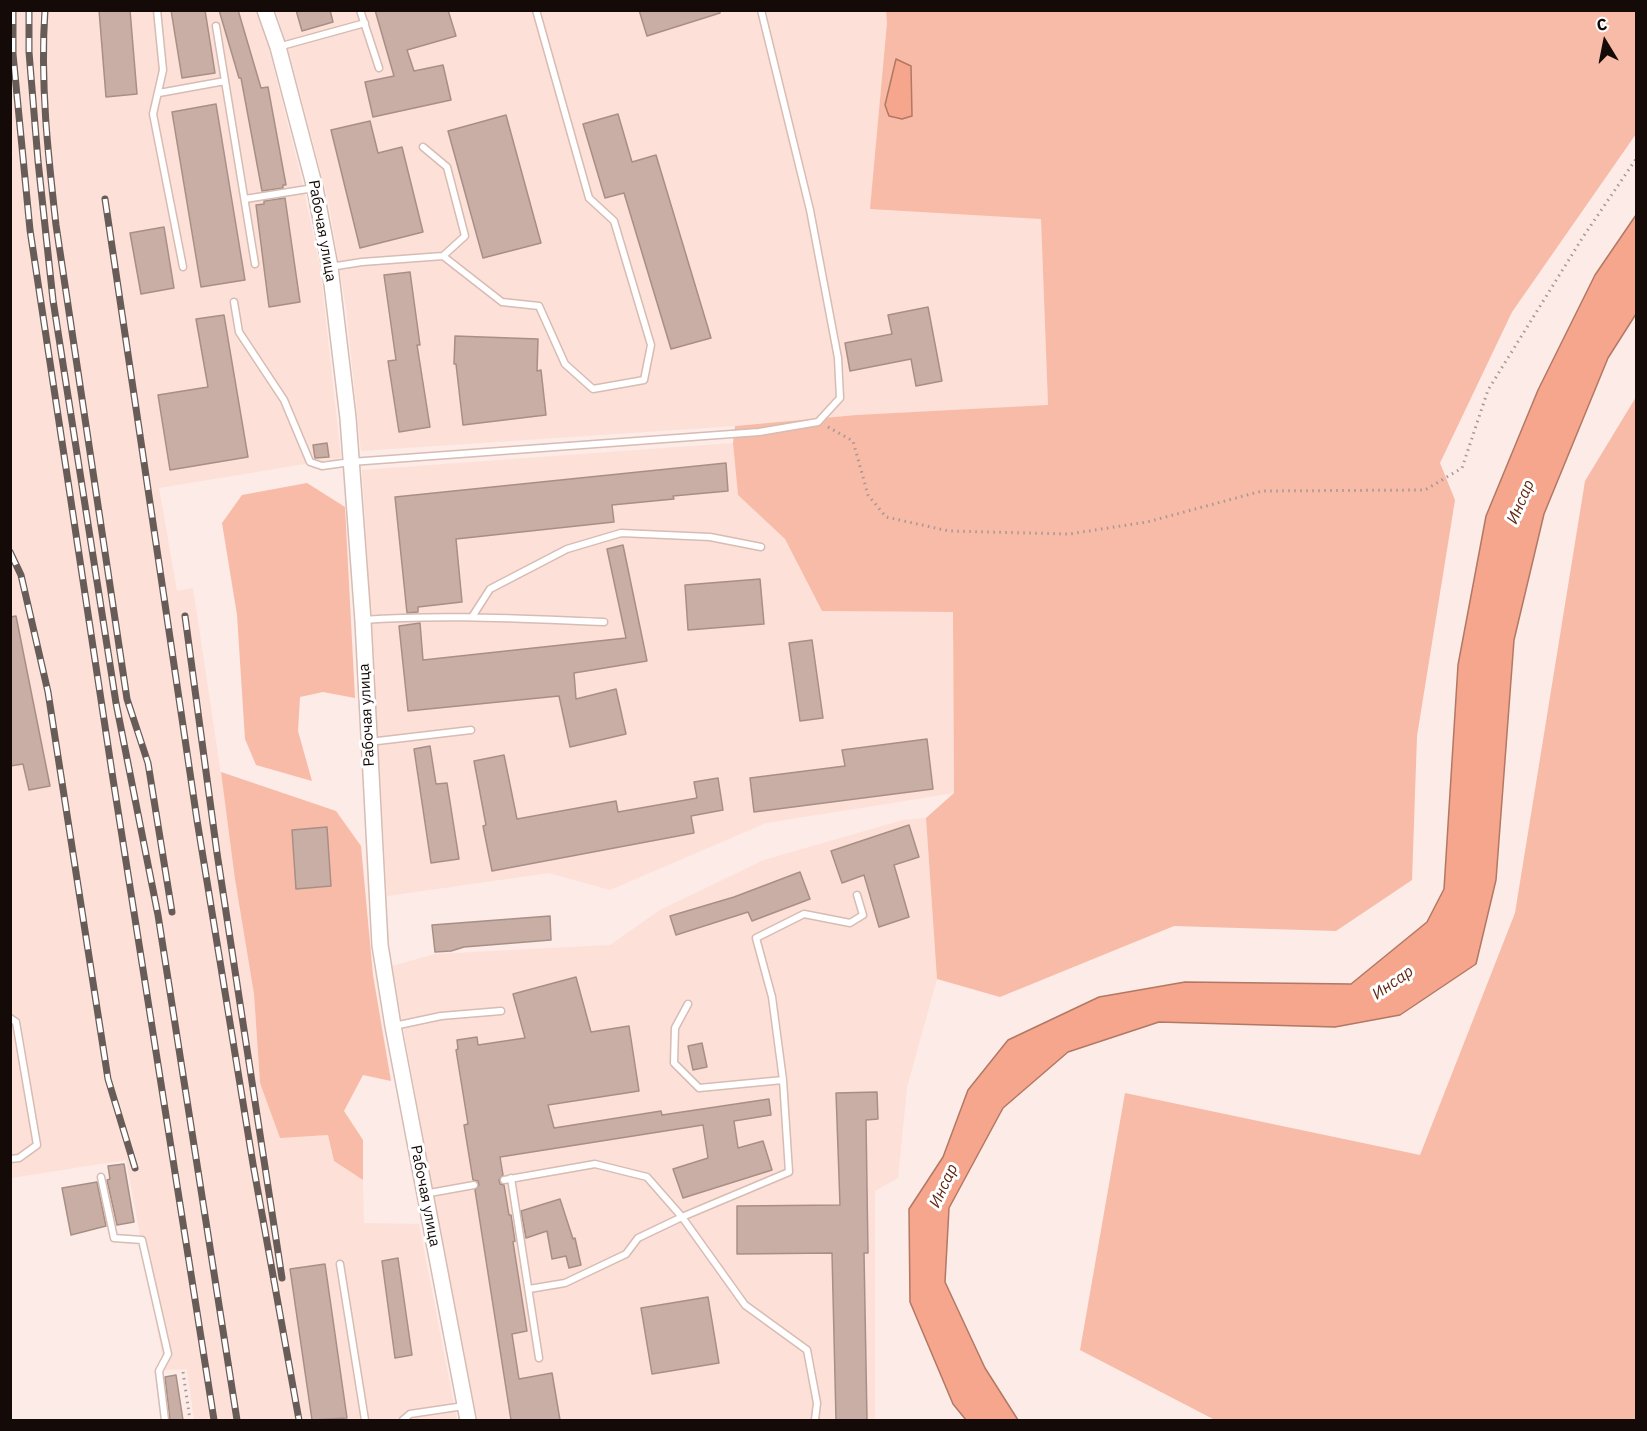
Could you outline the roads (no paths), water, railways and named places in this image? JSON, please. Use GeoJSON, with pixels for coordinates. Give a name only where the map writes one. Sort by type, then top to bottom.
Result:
{"type":"FeatureCollection","features":[{"type":"Feature","properties":{"kind":"street","name":"Рабочая улица"},"geometry":{"type":"LineString","coordinates":[[266,10],[315,188],[330,267],[348,418],[363,621],[380,945],[393,1026],[466,1413]]}},
{"type":"Feature","properties":{"kind":"lane"},"geometry":{"type":"LineString","coordinates":[[157,10],[163,70],[153,114],[183,267]]}},
{"type":"Feature","properties":{"kind":"lane"},"geometry":{"type":"LineString","coordinates":[[360,10],[379,68]]}},
{"type":"Feature","properties":{"kind":"lane"},"geometry":{"type":"LineString","coordinates":[[442,256],[502,302],[539,306],[565,364],[593,389],[644,380],[651,345],[614,221],[589,198],[536,10]]}},
{"type":"Feature","properties":{"kind":"lane"},"geometry":{"type":"LineString","coordinates":[[234,302],[239,332],[284,400],[310,462],[322,466],[759,432],[818,422],[840,398],[838,358],[810,210],[761,10]]}},
{"type":"Feature","properties":{"kind":"lane"},"geometry":{"type":"LineString","coordinates":[[278,47],[365,23]]}},
{"type":"Feature","properties":{"kind":"lane"},"geometry":{"type":"LineString","coordinates":[[216,26],[255,264]]}},
{"type":"Feature","properties":{"kind":"lane"},"geometry":{"type":"LineString","coordinates":[[159,93],[225,81]]}},
{"type":"Feature","properties":{"kind":"lane"},"geometry":{"type":"LineString","coordinates":[[330,267],[362,262],[442,256],[465,236],[447,167],[423,147]]}},
{"type":"Feature","properties":{"kind":"lane"},"geometry":{"type":"LineString","coordinates":[[245,200],[315,188]]}},
{"type":"Feature","properties":{"kind":"lane"},"geometry":{"type":"LineString","coordinates":[[472,617],[490,589],[567,549],[621,533],[710,537],[761,548]]}},
{"type":"Feature","properties":{"kind":"lane"},"geometry":{"type":"LineString","coordinates":[[363,621],[408,617],[472,617],[604,622]]}},
{"type":"Feature","properties":{"kind":"lane"},"geometry":{"type":"LineString","coordinates":[[368,742],[471,730]]}},
{"type":"Feature","properties":{"kind":"lane"},"geometry":{"type":"LineString","coordinates":[[529,1289],[564,1283],[626,1254],[638,1238],[789,1172],[783,1080],[772,997],[756,938],[804,914],[850,923],[863,915],[857,895]]}},
{"type":"Feature","properties":{"kind":"lane"},"geometry":{"type":"LineString","coordinates":[[688,1004],[675,1028],[674,1063],[699,1088],[783,1080]]}},
{"type":"Feature","properties":{"kind":"lane"},"geometry":{"type":"LineString","coordinates":[[393,1026],[441,1016],[501,1011]]}},
{"type":"Feature","properties":{"kind":"lane"},"geometry":{"type":"LineString","coordinates":[[10,1018],[16,1022],[37,1145],[19,1158],[10,1159]]}},
{"type":"Feature","properties":{"kind":"lane"},"geometry":{"type":"LineString","coordinates":[[539,1359],[529,1289],[507,1179],[595,1164],[647,1177],[682,1217],[745,1305],[807,1350],[817,1403],[815,1420]]}},
{"type":"Feature","properties":{"kind":"lane"},"geometry":{"type":"LineString","coordinates":[[101,1178],[114,1238],[142,1240],[168,1354],[159,1371],[165,1420]]}},
{"type":"Feature","properties":{"kind":"lane"},"geometry":{"type":"LineString","coordinates":[[424,1194],[474,1185]]}},
{"type":"Feature","properties":{"kind":"lane"},"geometry":{"type":"LineString","coordinates":[[340,1264],[365,1420]]}},
{"type":"Feature","properties":{"kind":"lane"},"geometry":{"type":"LineString","coordinates":[[403,1420],[410,1414],[466,1413]]}},
{"type":"Feature","properties":{"kind":"water"},"geometry":{"type":"Polygon","coordinates":[[[896,59],[911,66],[912,116],[902,119],[889,116],[885,105],[896,59]]]}},
{"type":"Feature","properties":{"kind":"water","name":"Инсар"},"geometry":{"type":"Polygon","coordinates":[[[1636,215],[1636,314],[1608,358],[1544,514],[1514,640],[1496,880],[1476,964],[1400,1015],[1335,1027],[1159,1022],[1068,1052],[1003,1108],[949,1208],[945,1282],[985,1368],[1018,1420],[966,1420],[953,1404],[910,1302],[909,1209],[943,1157],[968,1090],[1008,1040],[1099,997],[1185,982],[1351,984],[1427,922],[1444,889],[1458,665],[1486,516],[1538,390],[1595,275],[1636,215]]]}},
{"type":"Feature","properties":{"kind":"railway"},"geometry":{"type":"LineString","coordinates":[[13,10],[13,54],[30,230],[113,779],[214,1420]]}},
{"type":"Feature","properties":{"kind":"railway"},"geometry":{"type":"LineString","coordinates":[[29,10],[29,52],[38,161],[53,300],[116,703],[158,915],[237,1420]]}},
{"type":"Feature","properties":{"kind":"railway"},"geometry":{"type":"LineString","coordinates":[[45,10],[44,91],[56,225],[127,699],[148,763],[172,912]]}},
{"type":"Feature","properties":{"kind":"railway"},"geometry":{"type":"LineString","coordinates":[[105,199],[197,820],[253,1164],[299,1420]]}},
{"type":"Feature","properties":{"kind":"railway"},"geometry":{"type":"LineString","coordinates":[[10,552],[21,575],[48,692],[108,1079],[135,1168]]}},
{"type":"Feature","properties":{"kind":"railway"},"geometry":{"type":"LineString","coordinates":[[185,616],[217,853],[282,1278]]}}]}
